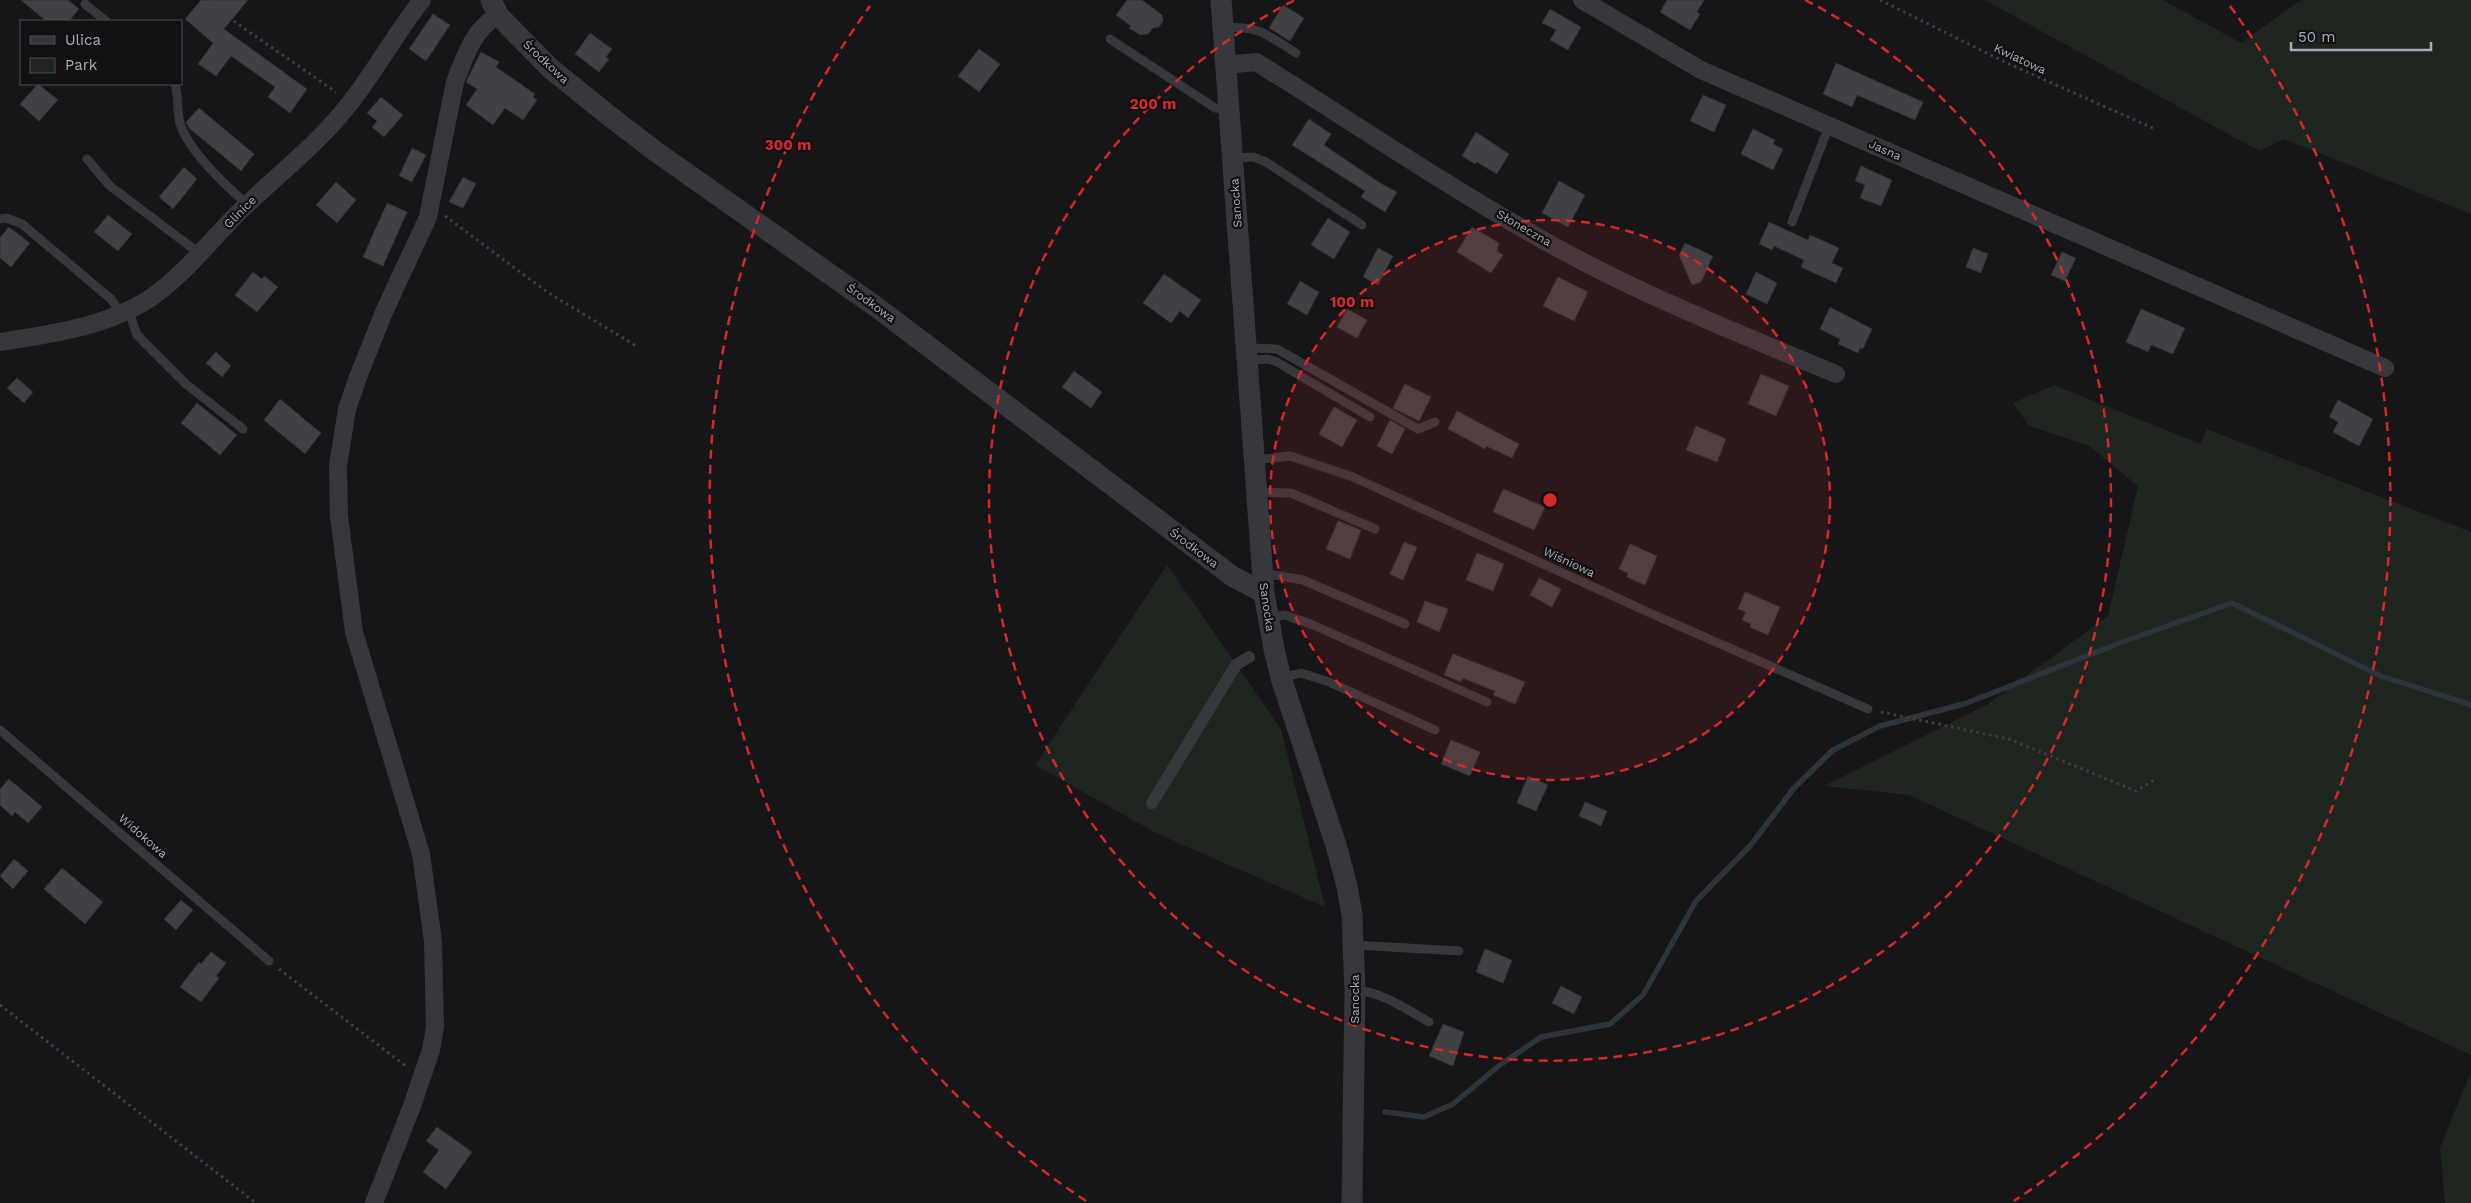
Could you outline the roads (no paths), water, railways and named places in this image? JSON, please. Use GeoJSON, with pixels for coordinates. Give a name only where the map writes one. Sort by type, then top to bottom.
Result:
{"type":"FeatureCollection","features":[{"type":"Feature","properties":{"kind":"street","name":"Sanocka"},"geometry":{"type":"LineString","coordinates":[[1221,0],[1268,618],[1281,678],[1347,886],[1354,944],[1352,1203]]}},
{"type":"Feature","properties":{"kind":"street","name":"Jasna"},"geometry":{"type":"LineString","coordinates":[[1582,0],[1701,70],[2385,368]]}},
{"type":"Feature","properties":{"kind":"street","name":"Glinice"},"geometry":{"type":"LineString","coordinates":[[0,342],[66,330],[146,301],[199,253],[247,204],[319,139],[351,102],[419,1]]}},
{"type":"Feature","properties":{"kind":"street"},"geometry":{"type":"LineString","coordinates":[[374,1203],[431,1050],[435,1027],[433,941],[428,893],[409,810],[354,632],[339,516],[338,466],[347,409],[358,377],[384,312],[421,234],[431,205],[456,82],[462,62],[474,37],[494,7]]}},
{"type":"Feature","properties":{"kind":"street","name":"Środkowa"},"geometry":{"type":"LineString","coordinates":[[494,7],[551,69],[655,152],[875,306],[1232,576],[1264,583]]}},
{"type":"Feature","properties":{"kind":"street","name":"Słoneczna"},"geometry":{"type":"LineString","coordinates":[[1225,65],[1256,62],[1441,179],[1531,233],[1606,273],[1721,327],[1836,374]]}},
{"type":"Feature","properties":{"kind":"street"},"geometry":{"type":"LineString","coordinates":[[1152,803],[1236,665],[1249,657]]}},
{"type":"Feature","properties":{"kind":"lane"},"geometry":{"type":"LineString","coordinates":[[86,4],[105,20]]}},
{"type":"Feature","properties":{"kind":"lane"},"geometry":{"type":"LineString","coordinates":[[1223,28],[1243,26],[1258,29],[1296,53]]}},
{"type":"Feature","properties":{"kind":"lane"},"geometry":{"type":"LineString","coordinates":[[1110,40],[1214,108],[1229,109]]}},
{"type":"Feature","properties":{"kind":"lane"},"geometry":{"type":"LineString","coordinates":[[175,85],[180,125],[192,146],[235,194],[247,204]]}},
{"type":"Feature","properties":{"kind":"lane"},"geometry":{"type":"LineString","coordinates":[[1792,222],[1829,126]]}},
{"type":"Feature","properties":{"kind":"lane"},"geometry":{"type":"LineString","coordinates":[[1232,158],[1253,157],[1266,162],[1362,225]]}},
{"type":"Feature","properties":{"kind":"lane"},"geometry":{"type":"LineString","coordinates":[[87,159],[110,186],[199,253]]}},
{"type":"Feature","properties":{"kind":"lane"},"geometry":{"type":"LineString","coordinates":[[0,219],[6,218],[22,224],[124,310],[138,335],[186,384],[243,429]]}},
{"type":"Feature","properties":{"kind":"lane"},"geometry":{"type":"LineString","coordinates":[[1247,354],[1277,349],[1418,429],[1435,422]]}},
{"type":"Feature","properties":{"kind":"lane"},"geometry":{"type":"LineString","coordinates":[[1247,354],[1277,362],[1370,417]]}},
{"type":"Feature","properties":{"kind":"lane","name":"Wiśniowa"},"geometry":{"type":"LineString","coordinates":[[1255,460],[1290,456],[1353,477],[1650,613],[1868,709]]}},
{"type":"Feature","properties":{"kind":"lane"},"geometry":{"type":"LineString","coordinates":[[1257,492],[1291,493],[1375,529]]}},
{"type":"Feature","properties":{"kind":"lane"},"geometry":{"type":"LineString","coordinates":[[1264,583],[1302,580],[1405,624]]}},
{"type":"Feature","properties":{"kind":"lane"},"geometry":{"type":"LineString","coordinates":[[1268,618],[1285,615],[1313,625],[1487,702]]}},
{"type":"Feature","properties":{"kind":"lane"},"geometry":{"type":"LineString","coordinates":[[1281,678],[1301,672],[1329,682],[1435,730]]}},
{"type":"Feature","properties":{"kind":"lane","name":"Widokowa"},"geometry":{"type":"LineString","coordinates":[[0,730],[269,961]]}},
{"type":"Feature","properties":{"kind":"lane"},"geometry":{"type":"LineString","coordinates":[[1354,944],[1459,951]]}},
{"type":"Feature","properties":{"kind":"lane"},"geometry":{"type":"LineString","coordinates":[[1355,990],[1366,991],[1385,998],[1429,1022]]}},
{"type":"Feature","properties":{"kind":"waterway"},"geometry":{"type":"LineString","coordinates":[[1385,1112],[1424,1117],[1453,1104],[1500,1065],[1541,1037],[1610,1024],[1643,995],[1696,901],[1750,846],[1794,788],[1833,750],[1880,726],[1964,704],[2125,641],[2232,603],[2381,676],[2471,705]]}}]}
